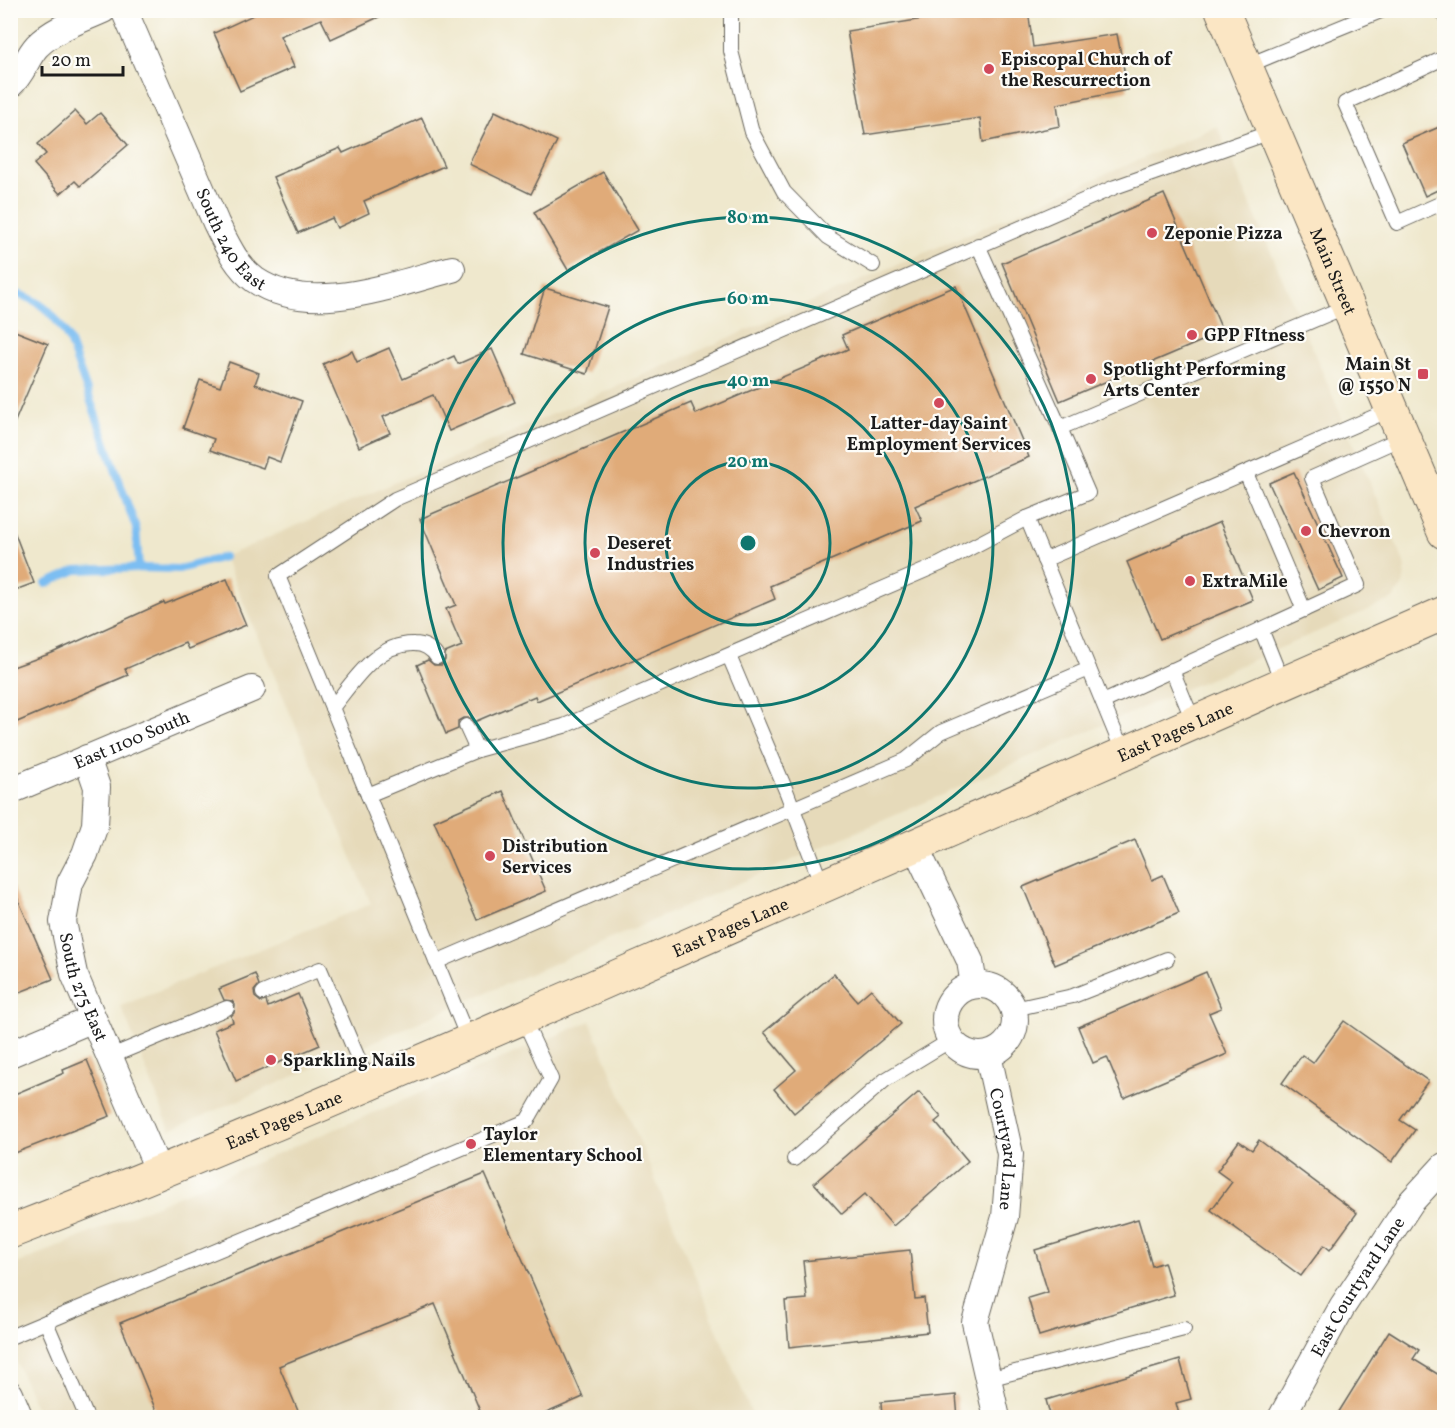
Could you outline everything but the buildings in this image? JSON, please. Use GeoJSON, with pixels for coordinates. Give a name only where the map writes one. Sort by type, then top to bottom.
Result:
{"type":"FeatureCollection","features":[{"type":"Feature","properties":{"kind":"main road","name":"Main Street"},"geometry":{"type":"LineString","coordinates":[[1222,10],[1444,532]]}},
{"type":"Feature","properties":{"kind":"main road","name":"East Pages Lane"},"geometry":{"type":"LineString","coordinates":[[10,1232],[160,1174],[523,1018],[1444,613]]}},
{"type":"Feature","properties":{"kind":"street"},"geometry":{"type":"LineString","coordinates":[[10,84],[24,68],[29,56],[49,36],[103,10]]}},
{"type":"Feature","properties":{"kind":"street","name":"South 240 East"},"geometry":{"type":"LineString","coordinates":[[124,10],[216,223],[231,252],[255,279],[284,292],[316,298],[338,297],[452,269]]}},
{"type":"Feature","properties":{"kind":"street","name":"East 1100 South"},"geometry":{"type":"LineString","coordinates":[[10,790],[252,689]]}},
{"type":"Feature","properties":{"kind":"street","name":"South 275 East"},"geometry":{"type":"LineString","coordinates":[[87,758],[97,788],[95,825],[85,854],[70,884],[63,922],[74,974],[160,1174]]}},
{"type":"Feature","properties":{"kind":"street"},"geometry":{"type":"LineString","coordinates":[[915,846],[970,961],[974,985]]}},
{"type":"Feature","properties":{"kind":"street"},"geometry":{"type":"LineString","coordinates":[[974,985],[996,988],[1006,996],[1014,1009],[1016,1025],[1012,1037],[999,1050],[988,1055],[964,1052],[951,1040],[945,1023],[946,1011],[953,997],[974,985]]}},
{"type":"Feature","properties":{"kind":"street"},"geometry":{"type":"LineString","coordinates":[[10,1054],[93,1019]]}},
{"type":"Feature","properties":{"kind":"street","name":"Courtyard Lane"},"geometry":{"type":"LineString","coordinates":[[988,1055],[1010,1154],[1005,1217],[975,1322],[997,1418]]}},
{"type":"Feature","properties":{"kind":"street","name":"East Courtyard Lane"},"geometry":{"type":"LineString","coordinates":[[1281,1418],[1342,1307],[1412,1202],[1444,1166]]}},
{"type":"Feature","properties":{"kind":"street"},"geometry":{"type":"LineString","coordinates":[[10,1394],[20,1418]]}},
{"type":"Feature","properties":{"kind":"lane"},"geometry":{"type":"LineString","coordinates":[[731,10],[731,51],[752,132],[784,192],[828,237],[873,266]]}},
{"type":"Feature","properties":{"kind":"lane"},"geometry":{"type":"LineString","coordinates":[[1246,66],[1383,10]]}},
{"type":"Feature","properties":{"kind":"lane"},"geometry":{"type":"LineString","coordinates":[[1444,58],[1345,103],[1396,223],[1444,202]]}},
{"type":"Feature","properties":{"kind":"lane"},"geometry":{"type":"LineString","coordinates":[[469,1041],[278,576],[395,499],[1115,187],[1274,131]]}},
{"type":"Feature","properties":{"kind":"lane"},"geometry":{"type":"LineString","coordinates":[[368,795],[477,750],[564,726],[940,564],[1027,519],[1088,493],[978,245]]}},
{"type":"Feature","properties":{"kind":"lane"},"geometry":{"type":"LineString","coordinates":[[1060,428],[1348,306]]}},
{"type":"Feature","properties":{"kind":"lane"},"geometry":{"type":"LineString","coordinates":[[1044,560],[1246,473],[1398,423]]}},
{"type":"Feature","properties":{"kind":"lane"},"geometry":{"type":"LineString","coordinates":[[1102,702],[1358,585],[1312,478],[1398,423]]}},
{"type":"Feature","properties":{"kind":"lane"},"geometry":{"type":"LineString","coordinates":[[1246,473],[1304,610]]}},
{"type":"Feature","properties":{"kind":"lane"},"geometry":{"type":"LineString","coordinates":[[1027,519],[1124,754]]}},
{"type":"Feature","properties":{"kind":"lane"},"geometry":{"type":"LineString","coordinates":[[1261,629],[1283,684]]}},
{"type":"Feature","properties":{"kind":"lane"},"geometry":{"type":"LineString","coordinates":[[332,708],[367,666],[382,652],[406,644],[421,644],[432,650],[437,657]]}},
{"type":"Feature","properties":{"kind":"lane"},"geometry":{"type":"LineString","coordinates":[[729,656],[823,888]]}},
{"type":"Feature","properties":{"kind":"lane"},"geometry":{"type":"LineString","coordinates":[[436,962],[906,760],[941,732],[1089,669]]}},
{"type":"Feature","properties":{"kind":"lane"},"geometry":{"type":"LineString","coordinates":[[1172,670],[1194,723]]}},
{"type":"Feature","properties":{"kind":"lane"},"geometry":{"type":"LineString","coordinates":[[466,726],[477,750]]}},
{"type":"Feature","properties":{"kind":"lane"},"geometry":{"type":"LineString","coordinates":[[1014,1009],[1073,996],[1167,959]]}},
{"type":"Feature","properties":{"kind":"lane"},"geometry":{"type":"LineString","coordinates":[[263,993],[320,969],[369,1084]]}},
{"type":"Feature","properties":{"kind":"lane"},"geometry":{"type":"LineString","coordinates":[[109,1057],[227,1008]]}},
{"type":"Feature","properties":{"kind":"lane"},"geometry":{"type":"LineString","coordinates":[[10,1337],[527,1121],[551,1079],[523,1018]]}},
{"type":"Feature","properties":{"kind":"lane"},"geometry":{"type":"LineString","coordinates":[[794,1159],[885,1080],[951,1040]]}},
{"type":"Feature","properties":{"kind":"lane"},"geometry":{"type":"LineString","coordinates":[[46,1322],[87,1418]]}},
{"type":"Feature","properties":{"kind":"lane"},"geometry":{"type":"LineString","coordinates":[[988,1379],[1184,1329]]}},
{"type":"Feature","properties":{"kind":"shaded area"},"geometry":{"type":"Polygon","coordinates":[[[1217,126],[1406,567],[1403,585],[1393,599],[170,1130],[121,1006],[371,904],[224,557],[1217,126]]]}},
{"type":"Feature","properties":{"kind":"shaded area","name":"Taylor Elementary School"},"geometry":{"type":"Polygon","coordinates":[[[590,1021],[753,1417],[40,1417],[11,1350],[10,1267],[590,1021]]]}},
{"type":"Feature","properties":{"kind":"waterway"},"geometry":{"type":"LineString","coordinates":[[10,293],[30,298],[46,309],[69,340],[136,528],[139,568]]}},
{"type":"Feature","properties":{"kind":"waterway"},"geometry":{"type":"LineString","coordinates":[[46,584],[76,570],[179,569],[224,557]]}},
{"type":"Feature","properties":{"kind":"place","name":"Episcopal Church of the Rescurrection"},"geometry":{"type":"Point","coordinates":[989,69]}},
{"type":"Feature","properties":{"kind":"place","name":"Zeponie Pizza"},"geometry":{"type":"Point","coordinates":[1152,233]}},
{"type":"Feature","properties":{"kind":"place","name":"GPP FItness"},"geometry":{"type":"Point","coordinates":[1192,335]}},
{"type":"Feature","properties":{"kind":"place","name":"Main St @ 1550 N"},"geometry":{"type":"Point","coordinates":[1423,374]}},
{"type":"Feature","properties":{"kind":"place","name":"Spotlight Performing Arts Center"},"geometry":{"type":"Point","coordinates":[1091,379]}},
{"type":"Feature","properties":{"kind":"place","name":"Latter-day Saint Employment Services"},"geometry":{"type":"Point","coordinates":[939,403]}},
{"type":"Feature","properties":{"kind":"place","name":"Chevron"},"geometry":{"type":"Point","coordinates":[1306,531]}},
{"type":"Feature","properties":{"kind":"place","name":"Deseret Industries"},"geometry":{"type":"Point","coordinates":[595,553]}},
{"type":"Feature","properties":{"kind":"place","name":"ExtraMile"},"geometry":{"type":"Point","coordinates":[1190,581]}},
{"type":"Feature","properties":{"kind":"place","name":"Distribution Services"},"geometry":{"type":"Point","coordinates":[490,856]}},
{"type":"Feature","properties":{"kind":"place","name":"Sparkling Nails"},"geometry":{"type":"Point","coordinates":[271,1060]}},
{"type":"Feature","properties":{"kind":"place","name":"Taylor Elementary School"},"geometry":{"type":"Point","coordinates":[471,1144]}}]}
